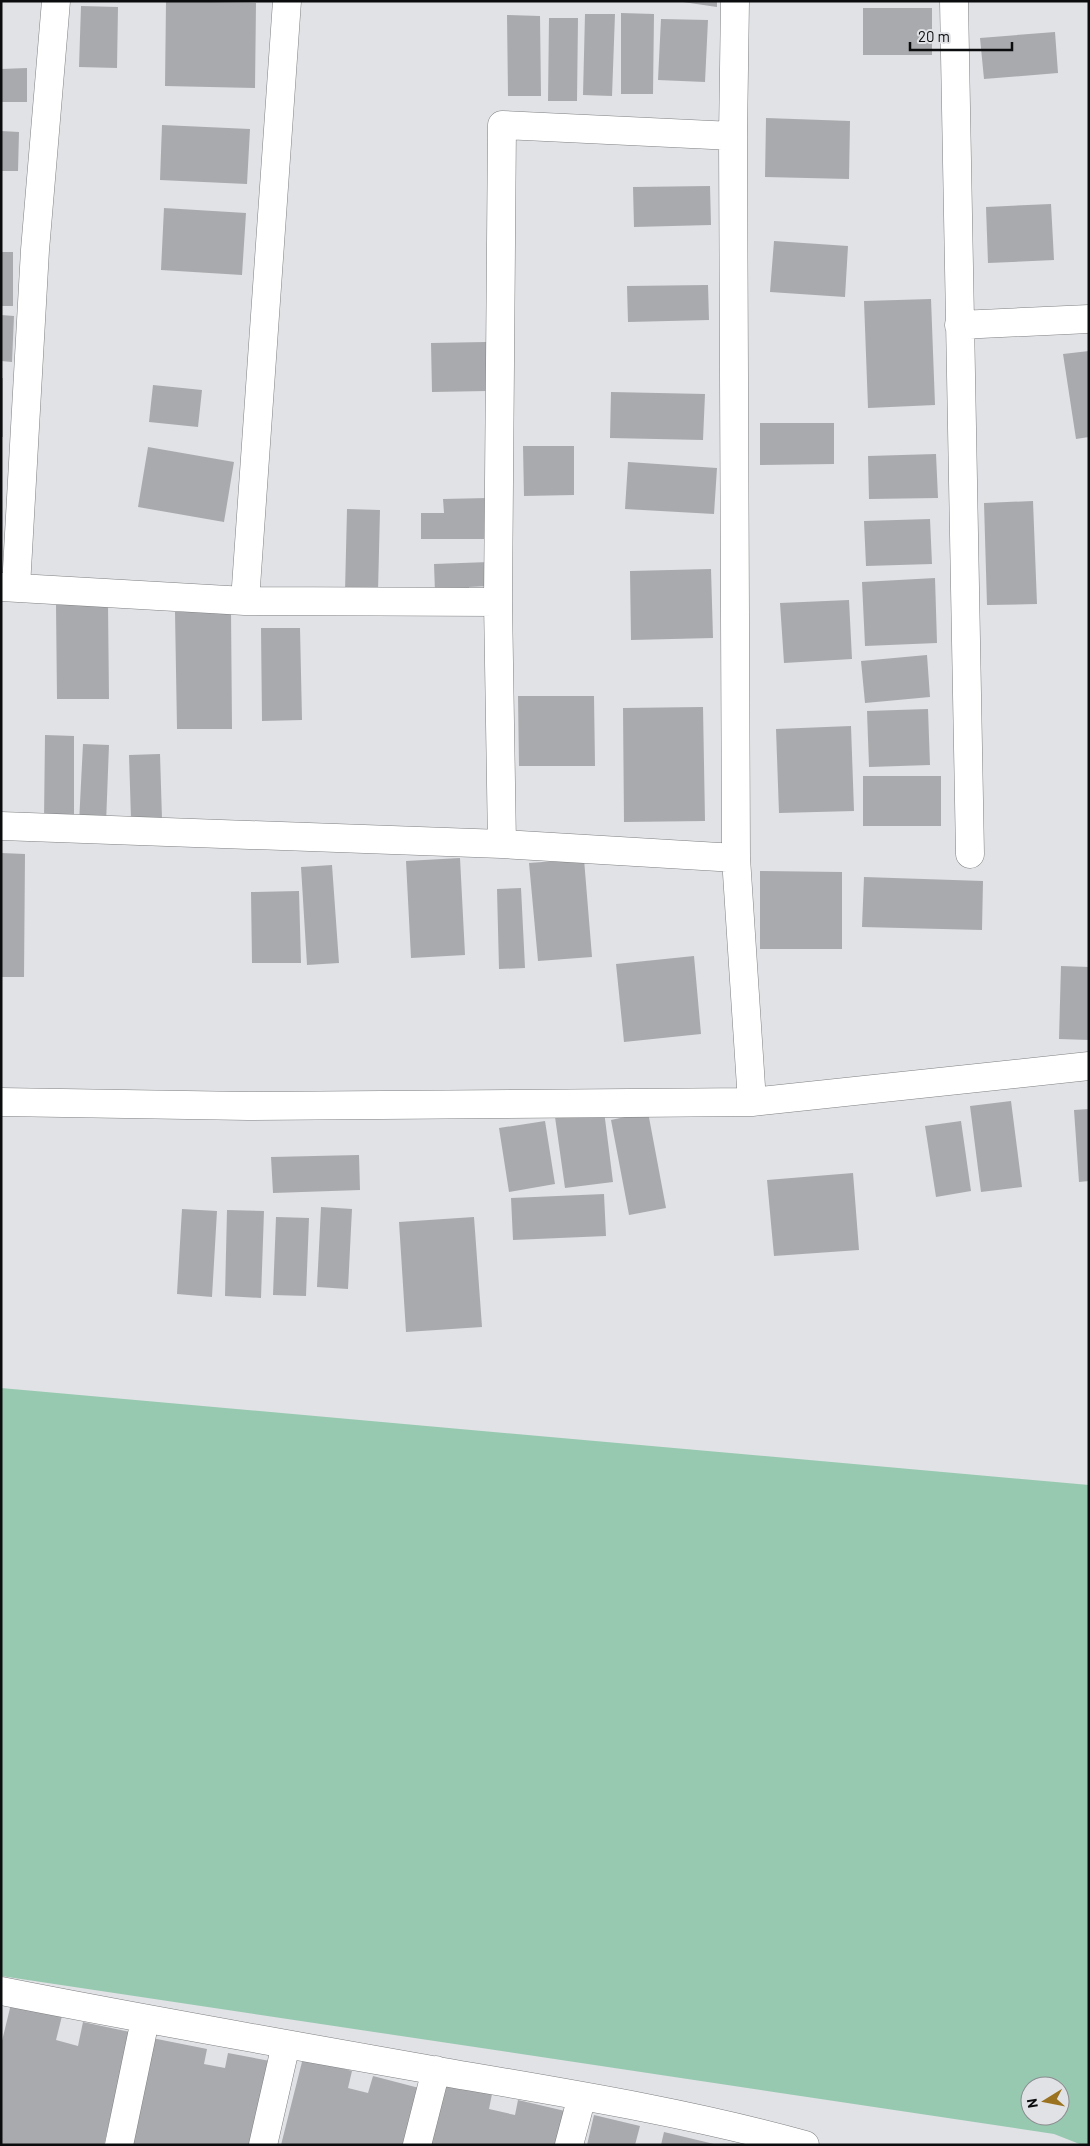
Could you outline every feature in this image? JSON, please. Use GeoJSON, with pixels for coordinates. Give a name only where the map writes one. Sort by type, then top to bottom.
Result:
{"type":"FeatureCollection","features":[{"type":"Feature","properties":{"kind":"street"},"geometry":{"type":"LineString","coordinates":[[56,1],[9,587],[244,601],[498,602]]}},
{"type":"Feature","properties":{"kind":"street"},"geometry":{"type":"LineString","coordinates":[[244,601],[287,1]]}},
{"type":"Feature","properties":{"kind":"street"},"geometry":{"type":"LineString","coordinates":[[735,1],[733,136],[736,858],[752,1102]]}},
{"type":"Feature","properties":{"kind":"street"},"geometry":{"type":"LineString","coordinates":[[954,1],[970,854]]}},
{"type":"Feature","properties":{"kind":"street"},"geometry":{"type":"LineString","coordinates":[[502,844],[498,602],[502,125],[733,136]]}},
{"type":"Feature","properties":{"kind":"street"},"geometry":{"type":"LineString","coordinates":[[959,325],[1089,319]]}},
{"type":"Feature","properties":{"kind":"street"},"geometry":{"type":"LineString","coordinates":[[1,826],[502,844],[736,858]]}},
{"type":"Feature","properties":{"kind":"street"},"geometry":{"type":"LineString","coordinates":[[1,1102],[248,1106],[752,1102],[1089,1066]]}},
{"type":"Feature","properties":{"kind":"street"},"geometry":{"type":"LineString","coordinates":[[1,1991],[144,2020],[582,2096],[732,2135],[805,2145]]}},
{"type":"Feature","properties":{"kind":"street"},"geometry":{"type":"LineString","coordinates":[[118,2145],[144,2020]]}},
{"type":"Feature","properties":{"kind":"street"},"geometry":{"type":"LineString","coordinates":[[263,2145],[286,2044]]}},
{"type":"Feature","properties":{"kind":"street"},"geometry":{"type":"LineString","coordinates":[[417,2145],[436,2070]]}},
{"type":"Feature","properties":{"kind":"street"},"geometry":{"type":"LineString","coordinates":[[569,2145],[582,2096]]}},
{"type":"Feature","properties":{"kind":"green space"},"geometry":{"type":"Polygon","coordinates":[[[1,1388],[1089,1485],[1089,2145],[1082,2145],[1054,2134],[1,1976],[1,1388]]]}},
{"type":"Feature","properties":{"kind":"building"},"geometry":{"type":"Polygon","coordinates":[[[166,1],[256,3],[255,88],[165,86],[166,1]]]}},
{"type":"Feature","properties":{"kind":"building"},"geometry":{"type":"Polygon","coordinates":[[[676,1],[717,1],[717,7],[676,1]]]}},
{"type":"Feature","properties":{"kind":"building"},"geometry":{"type":"Polygon","coordinates":[[[81,6],[118,7],[117,68],[79,67],[81,6]]]}},
{"type":"Feature","properties":{"kind":"building"},"geometry":{"type":"Polygon","coordinates":[[[863,8],[932,8],[932,55],[863,55],[863,8]]]}},
{"type":"Feature","properties":{"kind":"building"},"geometry":{"type":"Polygon","coordinates":[[[621,13],[654,14],[653,94],[621,94],[621,13]]]}},
{"type":"Feature","properties":{"kind":"building"},"geometry":{"type":"Polygon","coordinates":[[[585,14],[615,14],[612,96],[583,95],[585,14]]]}},
{"type":"Feature","properties":{"kind":"building"},"geometry":{"type":"Polygon","coordinates":[[[507,15],[540,16],[541,96],[508,96],[507,15]]]}},
{"type":"Feature","properties":{"kind":"building"},"geometry":{"type":"Polygon","coordinates":[[[549,18],[578,18],[577,101],[548,101],[549,18]]]}},
{"type":"Feature","properties":{"kind":"building"},"geometry":{"type":"Polygon","coordinates":[[[661,19],[708,20],[705,82],[658,80],[661,19]]]}},
{"type":"Feature","properties":{"kind":"building"},"geometry":{"type":"Polygon","coordinates":[[[1055,32],[1058,73],[984,79],[980,38],[1055,32]]]}},
{"type":"Feature","properties":{"kind":"building"},"geometry":{"type":"Polygon","coordinates":[[[27,68],[27,102],[1,102],[1,69],[27,68]]]}},
{"type":"Feature","properties":{"kind":"building"},"geometry":{"type":"Polygon","coordinates":[[[766,118],[850,121],[849,179],[765,177],[766,118]]]}},
{"type":"Feature","properties":{"kind":"building"},"geometry":{"type":"Polygon","coordinates":[[[162,125],[250,129],[247,184],[160,180],[162,125]]]}},
{"type":"Feature","properties":{"kind":"building"},"geometry":{"type":"Polygon","coordinates":[[[1,131],[19,132],[18,171],[1,171],[1,131]]]}},
{"type":"Feature","properties":{"kind":"building"},"geometry":{"type":"Polygon","coordinates":[[[710,186],[711,225],[634,227],[633,187],[710,186]]]}},
{"type":"Feature","properties":{"kind":"building"},"geometry":{"type":"Polygon","coordinates":[[[1051,204],[1054,260],[988,263],[986,207],[1051,204]]]}},
{"type":"Feature","properties":{"kind":"building"},"geometry":{"type":"Polygon","coordinates":[[[164,208],[246,213],[242,275],[161,270],[164,208]]]}},
{"type":"Feature","properties":{"kind":"building"},"geometry":{"type":"Polygon","coordinates":[[[774,241],[848,246],[845,297],[770,292],[774,241]]]}},
{"type":"Feature","properties":{"kind":"building"},"geometry":{"type":"Polygon","coordinates":[[[1,252],[13,252],[13,306],[1,306],[1,252]]]}},
{"type":"Feature","properties":{"kind":"building"},"geometry":{"type":"Polygon","coordinates":[[[708,285],[709,320],[628,322],[627,286],[708,285]]]}},
{"type":"Feature","properties":{"kind":"building"},"geometry":{"type":"Polygon","coordinates":[[[931,299],[935,405],[868,408],[864,301],[931,299]]]}},
{"type":"Feature","properties":{"kind":"building"},"geometry":{"type":"Polygon","coordinates":[[[1,315],[14,316],[12,362],[1,361],[1,315]]]}},
{"type":"Feature","properties":{"kind":"building"},"geometry":{"type":"Polygon","coordinates":[[[486,342],[487,391],[432,392],[431,343],[486,342]]]}},
{"type":"Feature","properties":{"kind":"building"},"geometry":{"type":"Polygon","coordinates":[[[1089,351],[1089,437],[1076,439],[1063,354],[1089,351]]]}},
{"type":"Feature","properties":{"kind":"building"},"geometry":{"type":"Polygon","coordinates":[[[1,378],[3,378],[3,437],[1,437],[1,378]]]}},
{"type":"Feature","properties":{"kind":"building"},"geometry":{"type":"Polygon","coordinates":[[[153,385],[202,390],[198,427],[149,422],[153,385]]]}},
{"type":"Feature","properties":{"kind":"building"},"geometry":{"type":"Polygon","coordinates":[[[611,392],[705,394],[703,440],[610,438],[611,392]]]}},
{"type":"Feature","properties":{"kind":"building"},"geometry":{"type":"Polygon","coordinates":[[[760,423],[834,423],[834,464],[760,465],[760,423]]]}},
{"type":"Feature","properties":{"kind":"building"},"geometry":{"type":"Polygon","coordinates":[[[523,446],[574,446],[574,495],[524,496],[523,446]]]}},
{"type":"Feature","properties":{"kind":"building"},"geometry":{"type":"Polygon","coordinates":[[[148,447],[234,462],[224,522],[138,507],[148,447]]]}},
{"type":"Feature","properties":{"kind":"building"},"geometry":{"type":"Polygon","coordinates":[[[936,454],[938,498],[869,499],[868,456],[936,454]]]}},
{"type":"Feature","properties":{"kind":"building"},"geometry":{"type":"Polygon","coordinates":[[[628,462],[717,468],[714,514],[625,509],[628,462]]]}},
{"type":"Feature","properties":{"kind":"building"},"geometry":{"type":"Polygon","coordinates":[[[488,498],[488,539],[421,539],[421,513],[444,513],[443,499],[488,498]]]}},
{"type":"Feature","properties":{"kind":"building"},"geometry":{"type":"Polygon","coordinates":[[[1033,501],[1037,604],[987,605],[984,503],[1033,501]]]}},
{"type":"Feature","properties":{"kind":"building"},"geometry":{"type":"Polygon","coordinates":[[[347,509],[380,510],[378,592],[345,592],[347,509]]]}},
{"type":"Feature","properties":{"kind":"building"},"geometry":{"type":"Polygon","coordinates":[[[930,519],[932,564],[866,566],[864,521],[930,519]]]}},
{"type":"Feature","properties":{"kind":"building"},"geometry":{"type":"Polygon","coordinates":[[[489,562],[489,586],[469,587],[469,591],[435,592],[434,564],[489,562]]]}},
{"type":"Feature","properties":{"kind":"building"},"geometry":{"type":"Polygon","coordinates":[[[711,569],[713,638],[631,640],[630,571],[711,569]]]}},
{"type":"Feature","properties":{"kind":"building"},"geometry":{"type":"Polygon","coordinates":[[[935,578],[937,643],[865,646],[862,582],[935,578]]]}},
{"type":"Feature","properties":{"kind":"building"},"geometry":{"type":"Polygon","coordinates":[[[849,600],[852,659],[784,663],[780,603],[849,600]]]}},
{"type":"Feature","properties":{"kind":"building"},"geometry":{"type":"Polygon","coordinates":[[[108,604],[109,699],[57,699],[56,605],[108,604]]]}},
{"type":"Feature","properties":{"kind":"building"},"geometry":{"type":"Polygon","coordinates":[[[231,611],[232,729],[177,729],[175,612],[231,611]]]}},
{"type":"Feature","properties":{"kind":"building"},"geometry":{"type":"Polygon","coordinates":[[[261,628],[300,628],[302,720],[262,721],[261,628]]]}},
{"type":"Feature","properties":{"kind":"building"},"geometry":{"type":"Polygon","coordinates":[[[927,655],[930,697],[865,703],[861,661],[927,655]]]}},
{"type":"Feature","properties":{"kind":"building"},"geometry":{"type":"Polygon","coordinates":[[[518,696],[594,696],[595,766],[519,766],[518,696]]]}},
{"type":"Feature","properties":{"kind":"building"},"geometry":{"type":"Polygon","coordinates":[[[703,707],[705,821],[624,822],[623,708],[703,707]]]}},
{"type":"Feature","properties":{"kind":"building"},"geometry":{"type":"Polygon","coordinates":[[[928,709],[930,765],[869,767],[867,711],[928,709]]]}},
{"type":"Feature","properties":{"kind":"building"},"geometry":{"type":"Polygon","coordinates":[[[851,726],[854,811],[779,813],[776,729],[851,726]]]}},
{"type":"Feature","properties":{"kind":"building"},"geometry":{"type":"Polygon","coordinates":[[[45,735],[74,736],[74,821],[44,820],[45,735]]]}},
{"type":"Feature","properties":{"kind":"building"},"geometry":{"type":"Polygon","coordinates":[[[83,744],[109,745],[106,824],[79,823],[83,744]]]}},
{"type":"Feature","properties":{"kind":"building"},"geometry":{"type":"Polygon","coordinates":[[[160,754],[162,819],[131,819],[129,755],[160,754]]]}},
{"type":"Feature","properties":{"kind":"building"},"geometry":{"type":"Polygon","coordinates":[[[863,776],[941,776],[941,826],[863,826],[863,776]]]}},
{"type":"Feature","properties":{"kind":"building"},"geometry":{"type":"Polygon","coordinates":[[[1,853],[25,854],[24,977],[1,977],[1,853]]]}},
{"type":"Feature","properties":{"kind":"building"},"geometry":{"type":"Polygon","coordinates":[[[460,858],[465,955],[411,958],[406,861],[460,858]]]}},
{"type":"Feature","properties":{"kind":"building"},"geometry":{"type":"Polygon","coordinates":[[[584,859],[592,957],[538,961],[529,863],[584,859]]]}},
{"type":"Feature","properties":{"kind":"building"},"geometry":{"type":"Polygon","coordinates":[[[332,865],[339,963],[307,965],[301,867],[332,865]]]}},
{"type":"Feature","properties":{"kind":"building"},"geometry":{"type":"Polygon","coordinates":[[[760,871],[842,872],[842,949],[760,949],[760,871]]]}},
{"type":"Feature","properties":{"kind":"building"},"geometry":{"type":"Polygon","coordinates":[[[864,877],[983,881],[982,930],[862,927],[864,877]]]}},
{"type":"Feature","properties":{"kind":"building"},"geometry":{"type":"Polygon","coordinates":[[[521,888],[525,968],[499,969],[497,889],[521,888]]]}},
{"type":"Feature","properties":{"kind":"building"},"geometry":{"type":"Polygon","coordinates":[[[299,891],[301,963],[252,963],[251,892],[299,891]]]}},
{"type":"Feature","properties":{"kind":"building"},"geometry":{"type":"Polygon","coordinates":[[[694,956],[701,1034],[624,1042],[616,964],[694,956]]]}},
{"type":"Feature","properties":{"kind":"building"},"geometry":{"type":"Polygon","coordinates":[[[1061,966],[1089,967],[1089,1040],[1059,1039],[1061,966]]]}},
{"type":"Feature","properties":{"kind":"building"},"geometry":{"type":"Polygon","coordinates":[[[1011,1101],[1022,1187],[981,1192],[970,1106],[1011,1101]]]}},
{"type":"Feature","properties":{"kind":"building"},"geometry":{"type":"Polygon","coordinates":[[[1089,1109],[1089,1181],[1079,1182],[1074,1110],[1089,1109]]]}},
{"type":"Feature","properties":{"kind":"building"},"geometry":{"type":"Polygon","coordinates":[[[604,1111],[613,1182],[565,1188],[555,1117],[604,1111]]]}},
{"type":"Feature","properties":{"kind":"building"},"geometry":{"type":"Polygon","coordinates":[[[648,1112],[666,1208],[629,1215],[611,1120],[648,1112]]]}},
{"type":"Feature","properties":{"kind":"building"},"geometry":{"type":"Polygon","coordinates":[[[545,1121],[555,1184],[509,1192],[499,1128],[545,1121]]]}},
{"type":"Feature","properties":{"kind":"building"},"geometry":{"type":"Polygon","coordinates":[[[961,1121],[971,1191],[936,1197],[925,1126],[961,1121]]]}},
{"type":"Feature","properties":{"kind":"building"},"geometry":{"type":"Polygon","coordinates":[[[359,1155],[360,1190],[273,1193],[271,1157],[359,1155]]]}},
{"type":"Feature","properties":{"kind":"building"},"geometry":{"type":"Polygon","coordinates":[[[853,1173],[859,1250],[774,1256],[767,1180],[853,1173]]]}},
{"type":"Feature","properties":{"kind":"building"},"geometry":{"type":"Polygon","coordinates":[[[604,1194],[606,1236],[513,1240],[511,1198],[604,1194]]]}},
{"type":"Feature","properties":{"kind":"building"},"geometry":{"type":"Polygon","coordinates":[[[321,1207],[352,1209],[348,1289],[317,1287],[321,1207]]]}},
{"type":"Feature","properties":{"kind":"building"},"geometry":{"type":"Polygon","coordinates":[[[182,1209],[217,1211],[212,1297],[177,1294],[182,1209]]]}},
{"type":"Feature","properties":{"kind":"building"},"geometry":{"type":"Polygon","coordinates":[[[227,1210],[264,1211],[261,1298],[225,1296],[227,1210]]]}},
{"type":"Feature","properties":{"kind":"building"},"geometry":{"type":"Polygon","coordinates":[[[276,1217],[309,1218],[306,1296],[273,1295],[276,1217]]]}},
{"type":"Feature","properties":{"kind":"building"},"geometry":{"type":"Polygon","coordinates":[[[474,1217],[482,1327],[406,1332],[399,1222],[474,1217]]]}},
{"type":"Feature","properties":{"kind":"building"},"geometry":{"type":"Polygon","coordinates":[[[11,2004],[62,2016],[56,2040],[78,2046],[83,2022],[130,2032],[104,2145],[1,2145],[1,2045],[11,2004]]]}},
{"type":"Feature","properties":{"kind":"building"},"geometry":{"type":"Polygon","coordinates":[[[152,2038],[207,2049],[204,2064],[225,2068],[228,2053],[270,2061],[254,2145],[131,2145],[152,2038]]]}},
{"type":"Feature","properties":{"kind":"building"},"geometry":{"type":"Polygon","coordinates":[[[303,2058],[352,2071],[348,2088],[368,2093],[373,2076],[423,2089],[409,2145],[281,2145],[303,2058]]]}},
{"type":"Feature","properties":{"kind":"building"},"geometry":{"type":"Polygon","coordinates":[[[445,2083],[492,2094],[489,2109],[515,2115],[518,2100],[565,2111],[558,2145],[431,2145],[445,2083]]]}},
{"type":"Feature","properties":{"kind":"building"},"geometry":{"type":"Polygon","coordinates":[[[594,2115],[640,2126],[635,2145],[587,2145],[594,2115]]]}},
{"type":"Feature","properties":{"kind":"building"},"geometry":{"type":"Polygon","coordinates":[[[664,2132],[714,2144],[714,2145],[661,2145],[664,2132]]]}}]}
